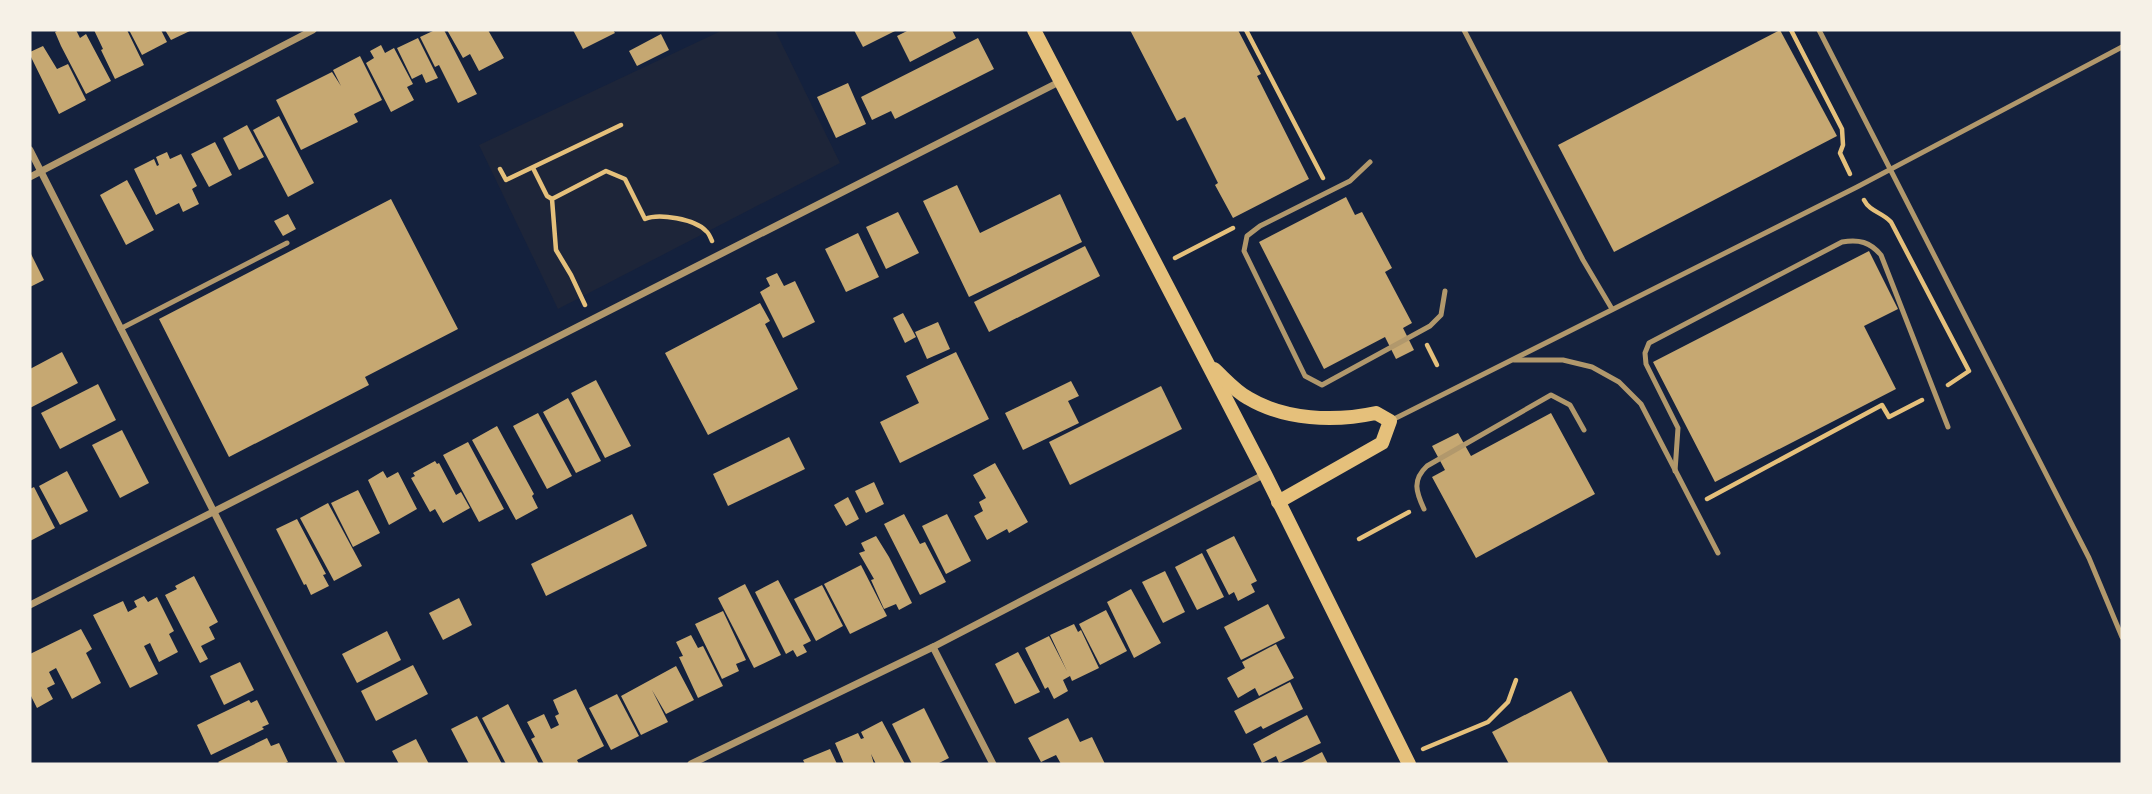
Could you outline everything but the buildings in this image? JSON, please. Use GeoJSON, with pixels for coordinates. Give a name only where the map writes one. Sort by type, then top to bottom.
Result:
{"type":"FeatureCollection","features":[{"type":"Feature","properties":{"kind":"main road"},"geometry":{"type":"LineString","coordinates":[[1034,30],[1265,474],[1407,760]]}},
{"type":"Feature","properties":{"kind":"main road"},"geometry":{"type":"LineString","coordinates":[[1207,363],[1246,397],[1282,414],[1350,418],[1376,413],[1390,421],[1382,443],[1278,502]]}},
{"type":"Feature","properties":{"kind":"street"},"geometry":{"type":"LineString","coordinates":[[30,177],[313,30]]}},
{"type":"Feature","properties":{"kind":"street"},"geometry":{"type":"LineString","coordinates":[[30,605],[1061,81]]}},
{"type":"Feature","properties":{"kind":"street"},"geometry":{"type":"LineString","coordinates":[[30,149],[342,764]]}},
{"type":"Feature","properties":{"kind":"street"},"geometry":{"type":"LineString","coordinates":[[691,764],[933,647],[1265,474]]}},
{"type":"Feature","properties":{"kind":"street"},"geometry":{"type":"LineString","coordinates":[[933,647],[993,764]]}},
{"type":"Feature","properties":{"kind":"lane"},"geometry":{"type":"LineString","coordinates":[[1464,30],[1583,260],[1612,309]]}},
{"type":"Feature","properties":{"kind":"lane"},"geometry":{"type":"LineString","coordinates":[[1819,30],[2089,558],[2122,637]]}},
{"type":"Feature","properties":{"kind":"lane"},"geometry":{"type":"LineString","coordinates":[[1390,421],[1857,187],[2122,47]]}},
{"type":"Feature","properties":{"kind":"lane"},"geometry":{"type":"LineString","coordinates":[[1370,162],[1350,181],[1260,226],[1247,236],[1244,251],[1305,376],[1322,386],[1430,326],[1441,315],[1445,291]]}},
{"type":"Feature","properties":{"kind":"lane"},"geometry":{"type":"LineString","coordinates":[[1675,471],[1678,428],[1646,364],[1645,353],[1649,343],[1842,242],[1853,240],[1874,247],[1881,254],[1948,427]]}},
{"type":"Feature","properties":{"kind":"lane"},"geometry":{"type":"LineString","coordinates":[[120,329],[287,243]]}},
{"type":"Feature","properties":{"kind":"lane"},"geometry":{"type":"LineString","coordinates":[[1511,360],[1563,360],[1592,367],[1619,382],[1641,404],[1718,552]]}},
{"type":"Feature","properties":{"kind":"lane"},"geometry":{"type":"LineString","coordinates":[[1424,509],[1416,485],[1421,471],[1551,395],[1570,405],[1584,430]]}},
{"type":"Feature","properties":{"kind":"path"},"geometry":{"type":"LineString","coordinates":[[1247,30],[1325,182]]}},
{"type":"Feature","properties":{"kind":"path"},"geometry":{"type":"LineString","coordinates":[[1694,507],[1882,405],[1889,417],[1935,394],[1969,371],[1891,222],[1885,215],[1869,209],[1857,187],[1840,153],[1844,137],[1842,129],[1791,30]]}},
{"type":"Feature","properties":{"kind":"path"},"geometry":{"type":"LineString","coordinates":[[500,169],[506,180],[621,125]]}},
{"type":"Feature","properties":{"kind":"path"},"geometry":{"type":"LineString","coordinates":[[533,168],[547,196],[552,199]]}},
{"type":"Feature","properties":{"kind":"path"},"geometry":{"type":"LineString","coordinates":[[552,199],[606,171],[625,179],[645,219],[654,216],[674,218],[704,228],[720,253]]}},
{"type":"Feature","properties":{"kind":"path"},"geometry":{"type":"LineString","coordinates":[[552,199],[556,250],[572,275],[591,319]]}},
{"type":"Feature","properties":{"kind":"path"},"geometry":{"type":"LineString","coordinates":[[1158,268],[1241,223]]}},
{"type":"Feature","properties":{"kind":"path"},"geometry":{"type":"LineString","coordinates":[[1359,539],[1410,512],[1424,509]]}},
{"type":"Feature","properties":{"kind":"path"},"geometry":{"type":"LineString","coordinates":[[1407,760],[1488,722],[1508,702],[1516,680]]}},
{"type":"Feature","properties":{"kind":"shaded area"},"geometry":{"type":"Polygon","coordinates":[[[723,30],[775,30],[840,163],[558,309],[479,145],[723,30]]]}}]}
